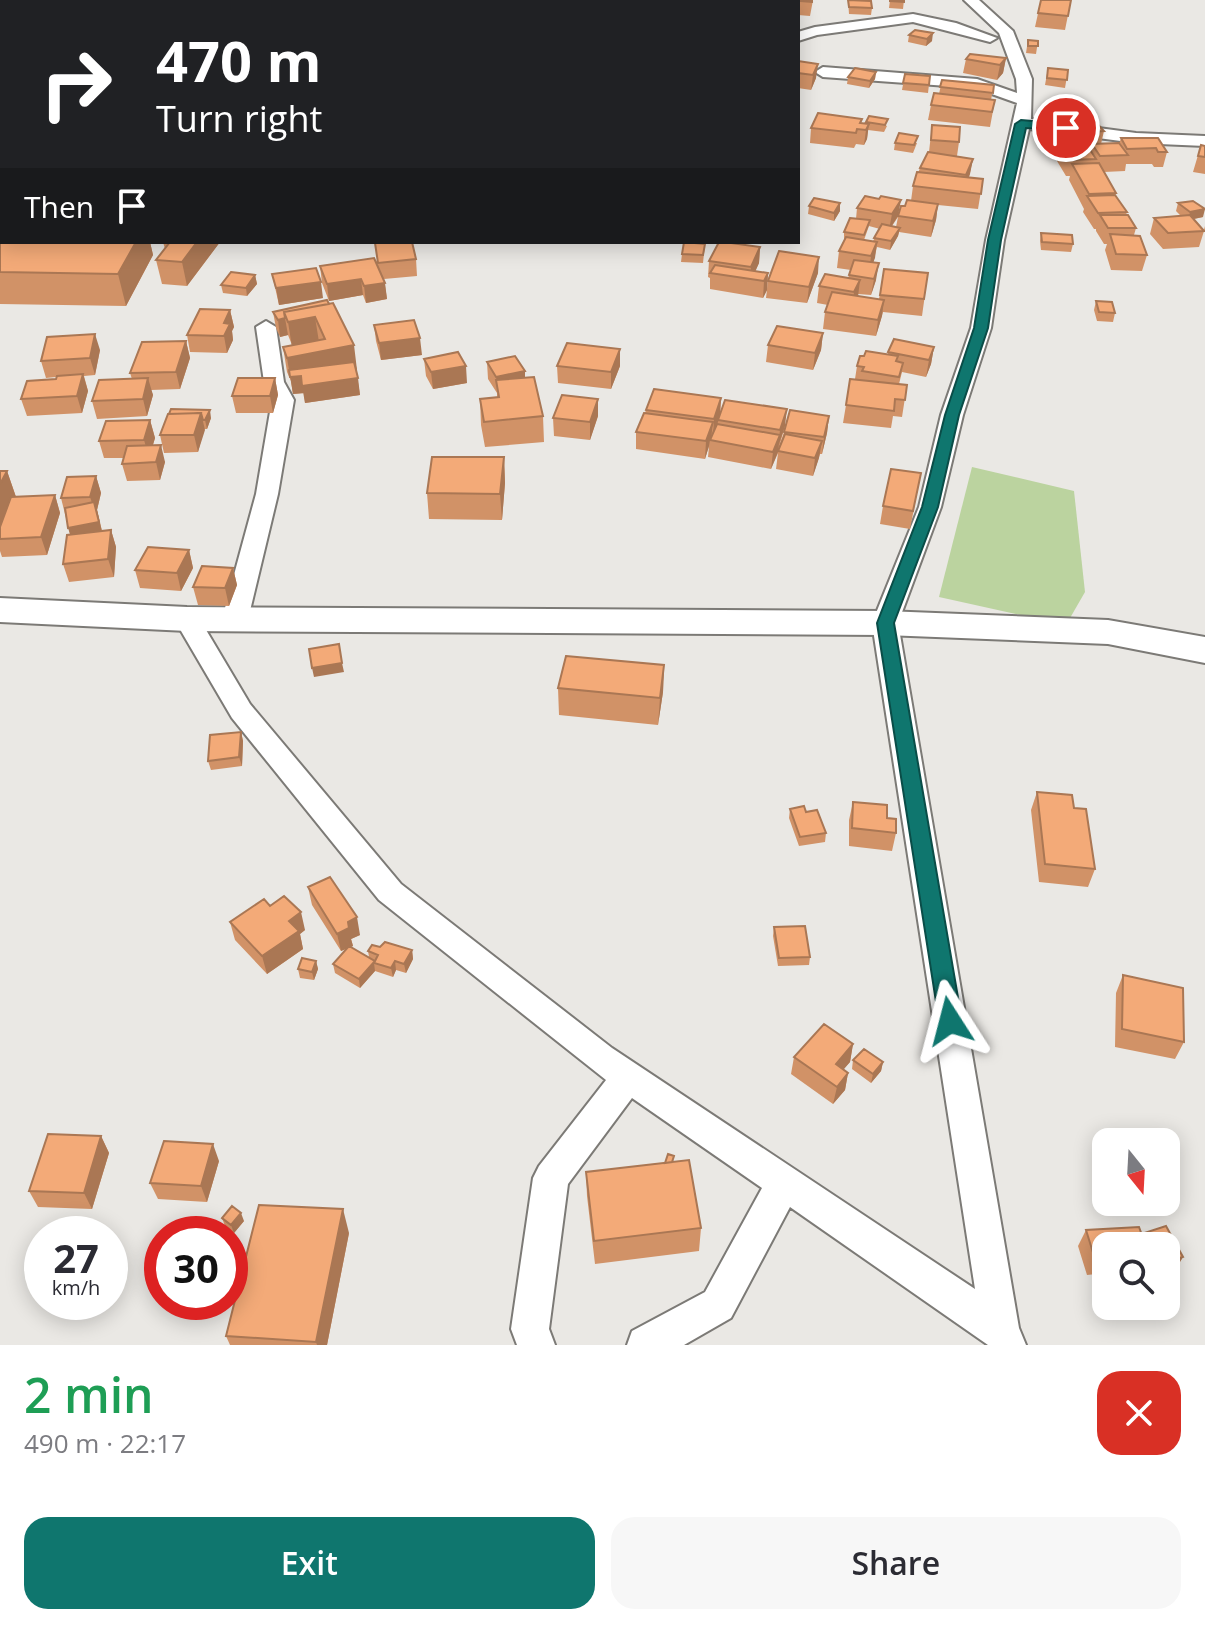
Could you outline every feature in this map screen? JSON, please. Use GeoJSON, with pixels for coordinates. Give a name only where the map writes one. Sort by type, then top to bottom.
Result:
{"type":"FeatureCollection","features":[{"type":"Feature","properties":{"kind":"main road"},"geometry":{"type":"LineString","coordinates":[[0,610],[187,619],[885,623],[1108,632],[1205,650]]}},
{"type":"Feature","properties":{"kind":"street"},"geometry":{"type":"LineString","coordinates":[[971,0],[1006,31],[1021,124],[995,240],[981,328],[952,415],[930,507],[885,623],[1003,1336]]}},
{"type":"Feature","properties":{"kind":"street"},"geometry":{"type":"LineString","coordinates":[[800,36],[815,31],[913,18],[929,19],[953,29],[990,38],[1003,50],[1012,77]]}},
{"type":"Feature","properties":{"kind":"street"},"geometry":{"type":"LineString","coordinates":[[990,38],[994,18]]}},
{"type":"Feature","properties":{"kind":"street"},"geometry":{"type":"LineString","coordinates":[[823,72],[977,84],[1012,77]]}},
{"type":"Feature","properties":{"kind":"street"},"geometry":{"type":"LineString","coordinates":[[1021,124],[1136,138],[1205,141]]}},
{"type":"Feature","properties":{"kind":"street"},"geometry":{"type":"LineString","coordinates":[[235,619],[267,494],[283,400],[274,382],[266,327]]}},
{"type":"Feature","properties":{"kind":"street"},"geometry":{"type":"LineString","coordinates":[[187,619],[241,711],[390,892],[600,1058],[1003,1336]]}},
{"type":"Feature","properties":{"kind":"street"},"geometry":{"type":"LineString","coordinates":[[536,1345],[530,1329],[551,1178],[628,1077]]}},
{"type":"Feature","properties":{"kind":"street"},"geometry":{"type":"LineString","coordinates":[[646,1345],[718,1305],[784,1183]]}},
{"type":"Feature","properties":{"kind":"green space"},"geometry":{"type":"Polygon","coordinates":[[[972,467],[1074,491],[1085,592],[1066,625],[939,597],[972,467]]]}},
{"type":"Feature","properties":{"kind":"building"},"geometry":{"type":"Polygon","coordinates":[[[848,0],[871,1],[872,8],[849,7],[848,0]]]}},
{"type":"Feature","properties":{"kind":"building"},"geometry":{"type":"Polygon","coordinates":[[[1041,0],[1071,0],[1068,16],[1038,13],[1041,0]]]}},
{"type":"Feature","properties":{"kind":"building"},"geometry":{"type":"Polygon","coordinates":[[[915,30],[933,33],[927,39],[909,35],[915,30]]]}},
{"type":"Feature","properties":{"kind":"building"},"geometry":{"type":"Polygon","coordinates":[[[1028,40],[1038,41],[1038,46],[1028,46],[1028,40]]]}},
{"type":"Feature","properties":{"kind":"building"},"geometry":{"type":"Polygon","coordinates":[[[970,54],[1006,58],[1000,65],[966,59],[970,54]]]}},
{"type":"Feature","properties":{"kind":"building"},"geometry":{"type":"Polygon","coordinates":[[[800,61],[818,64],[813,75],[800,73],[800,61]]]}},
{"type":"Feature","properties":{"kind":"building"},"geometry":{"type":"Polygon","coordinates":[[[855,68],[876,72],[870,81],[848,77],[855,68]]]}},
{"type":"Feature","properties":{"kind":"building"},"geometry":{"type":"Polygon","coordinates":[[[1048,68],[1068,70],[1067,80],[1047,78],[1048,68]]]}},
{"type":"Feature","properties":{"kind":"building"},"geometry":{"type":"Polygon","coordinates":[[[905,74],[930,76],[929,85],[903,83],[905,74]]]}},
{"type":"Feature","properties":{"kind":"building"},"geometry":{"type":"Polygon","coordinates":[[[942,80],[994,85],[993,93],[940,87],[942,80]]]}},
{"type":"Feature","properties":{"kind":"building"},"geometry":{"type":"Polygon","coordinates":[[[934,93],[995,100],[992,112],[931,105],[934,93]]]}},
{"type":"Feature","properties":{"kind":"building"},"geometry":{"type":"Polygon","coordinates":[[[818,113],[862,119],[860,123],[869,124],[866,130],[857,129],[856,133],[811,128],[818,113]]]}},
{"type":"Feature","properties":{"kind":"building"},"geometry":{"type":"Polygon","coordinates":[[[869,116],[888,119],[885,125],[866,122],[869,116]]]}},
{"type":"Feature","properties":{"kind":"building"},"geometry":{"type":"Polygon","coordinates":[[[1092,118],[1104,131],[1081,132],[1070,119],[1092,118]]]}},
{"type":"Feature","properties":{"kind":"building"},"geometry":{"type":"Polygon","coordinates":[[[1042,120],[1063,122],[1061,133],[1040,130],[1042,120]]]}},
{"type":"Feature","properties":{"kind":"building"},"geometry":{"type":"Polygon","coordinates":[[[932,125],[960,127],[959,142],[931,140],[932,125]]]}},
{"type":"Feature","properties":{"kind":"building"},"geometry":{"type":"Polygon","coordinates":[[[899,133],[918,136],[914,145],[895,143],[899,133]]]}},
{"type":"Feature","properties":{"kind":"building"},"geometry":{"type":"Polygon","coordinates":[[[1121,138],[1158,138],[1167,152],[1158,152],[1156,148],[1127,149],[1121,138]]]}},
{"type":"Feature","properties":{"kind":"building"},"geometry":{"type":"Polygon","coordinates":[[[1119,143],[1128,155],[1100,156],[1092,144],[1119,143]]]}},
{"type":"Feature","properties":{"kind":"building"},"geometry":{"type":"Polygon","coordinates":[[[1087,145],[1096,159],[1070,160],[1060,146],[1087,145]]]}},
{"type":"Feature","properties":{"kind":"building"},"geometry":{"type":"Polygon","coordinates":[[[1201,145],[1205,146],[1205,157],[1198,156],[1201,145]]]}},
{"type":"Feature","properties":{"kind":"building"},"geometry":{"type":"Polygon","coordinates":[[[928,152],[973,159],[966,175],[920,168],[928,152]]]}},
{"type":"Feature","properties":{"kind":"building"},"geometry":{"type":"Polygon","coordinates":[[[1099,163],[1116,193],[1089,194],[1072,164],[1099,163]]]}},
{"type":"Feature","properties":{"kind":"building"},"geometry":{"type":"Polygon","coordinates":[[[917,172],[983,179],[981,194],[913,186],[917,172]]]}},
{"type":"Feature","properties":{"kind":"building"},"geometry":{"type":"Polygon","coordinates":[[[1115,195],[1127,212],[1098,213],[1087,196],[1115,195]]]}},
{"type":"Feature","properties":{"kind":"building"},"geometry":{"type":"Polygon","coordinates":[[[865,196],[901,200],[892,214],[857,208],[865,196]]]}},
{"type":"Feature","properties":{"kind":"building"},"geometry":{"type":"Polygon","coordinates":[[[814,198],[840,203],[834,213],[809,206],[814,198]]]}},
{"type":"Feature","properties":{"kind":"building"},"geometry":{"type":"Polygon","coordinates":[[[907,200],[938,204],[933,221],[898,216],[907,200]]]}},
{"type":"Feature","properties":{"kind":"building"},"geometry":{"type":"Polygon","coordinates":[[[1193,201],[1205,209],[1190,212],[1178,203],[1193,201]]]}},
{"type":"Feature","properties":{"kind":"building"},"geometry":{"type":"Polygon","coordinates":[[[1100,215],[1128,215],[1136,228],[1108,228],[1100,215]]]}},
{"type":"Feature","properties":{"kind":"building"},"geometry":{"type":"Polygon","coordinates":[[[1190,215],[1204,231],[1168,233],[1154,218],[1190,215]]]}},
{"type":"Feature","properties":{"kind":"building"},"geometry":{"type":"Polygon","coordinates":[[[850,218],[870,220],[864,235],[844,232],[850,218]]]}},
{"type":"Feature","properties":{"kind":"building"},"geometry":{"type":"Polygon","coordinates":[[[882,224],[900,228],[891,241],[874,238],[882,224]]]}},
{"type":"Feature","properties":{"kind":"building"},"geometry":{"type":"Polygon","coordinates":[[[1041,233],[1072,235],[1073,244],[1042,242],[1041,233]]]}},
{"type":"Feature","properties":{"kind":"building"},"geometry":{"type":"Polygon","coordinates":[[[1110,234],[1140,236],[1147,255],[1116,254],[1110,234]]]}},
{"type":"Feature","properties":{"kind":"building"},"geometry":{"type":"Polygon","coordinates":[[[846,237],[877,242],[871,256],[839,251],[846,237]]]}},
{"type":"Feature","properties":{"kind":"building"},"geometry":{"type":"Polygon","coordinates":[[[0,244],[135,244],[118,274],[0,272],[0,244]]]}},
{"type":"Feature","properties":{"kind":"building"},"geometry":{"type":"Polygon","coordinates":[[[168,244],[196,244],[182,262],[156,260],[168,244]]]}},
{"type":"Feature","properties":{"kind":"building"},"geometry":{"type":"Polygon","coordinates":[[[375,244],[412,244],[416,259],[378,263],[375,244]]]}},
{"type":"Feature","properties":{"kind":"building"},"geometry":{"type":"Polygon","coordinates":[[[684,244],[705,244],[703,255],[682,254],[684,244]]]}},
{"type":"Feature","properties":{"kind":"building"},"geometry":{"type":"Polygon","coordinates":[[[718,244],[760,247],[751,267],[709,261],[718,244]]]}},
{"type":"Feature","properties":{"kind":"building"},"geometry":{"type":"Polygon","coordinates":[[[779,251],[819,257],[809,287],[768,281],[779,251]]]}},
{"type":"Feature","properties":{"kind":"building"},"geometry":{"type":"Polygon","coordinates":[[[374,258],[385,283],[364,286],[361,279],[327,284],[320,266],[374,258]]]}},
{"type":"Feature","properties":{"kind":"building"},"geometry":{"type":"Polygon","coordinates":[[[854,260],[879,263],[874,279],[849,275],[854,260]]]}},
{"type":"Feature","properties":{"kind":"building"},"geometry":{"type":"Polygon","coordinates":[[[715,265],[768,273],[764,281],[710,273],[715,265]]]}},
{"type":"Feature","properties":{"kind":"building"},"geometry":{"type":"Polygon","coordinates":[[[316,268],[321,282],[276,288],[272,274],[316,268]]]}},
{"type":"Feature","properties":{"kind":"building"},"geometry":{"type":"Polygon","coordinates":[[[884,269],[928,273],[924,299],[880,295],[884,269]]]}},
{"type":"Feature","properties":{"kind":"building"},"geometry":{"type":"Polygon","coordinates":[[[231,272],[255,275],[246,288],[221,285],[231,272]]]}},
{"type":"Feature","properties":{"kind":"building"},"geometry":{"type":"Polygon","coordinates":[[[825,274],[860,280],[854,292],[819,286],[825,274]]]}},
{"type":"Feature","properties":{"kind":"building"},"geometry":{"type":"Polygon","coordinates":[[[832,292],[884,300],[878,320],[825,312],[832,292]]]}},
{"type":"Feature","properties":{"kind":"building"},"geometry":{"type":"Polygon","coordinates":[[[327,300],[329,304],[284,312],[285,318],[278,320],[273,312],[327,300]]]}},
{"type":"Feature","properties":{"kind":"building"},"geometry":{"type":"Polygon","coordinates":[[[1096,301],[1112,302],[1115,313],[1099,312],[1096,301]]]}},
{"type":"Feature","properties":{"kind":"building"},"geometry":{"type":"Polygon","coordinates":[[[333,303],[354,345],[287,358],[283,347],[325,339],[315,317],[288,322],[284,312],[333,303]]]}},
{"type":"Feature","properties":{"kind":"building"},"geometry":{"type":"Polygon","coordinates":[[[200,309],[230,310],[224,323],[230,324],[224,336],[187,335],[200,309]]]}},
{"type":"Feature","properties":{"kind":"building"},"geometry":{"type":"Polygon","coordinates":[[[414,320],[420,338],[379,343],[374,325],[414,320]]]}},
{"type":"Feature","properties":{"kind":"building"},"geometry":{"type":"Polygon","coordinates":[[[777,326],[823,333],[815,353],[768,345],[777,326]]]}},
{"type":"Feature","properties":{"kind":"building"},"geometry":{"type":"Polygon","coordinates":[[[95,334],[90,358],[41,361],[47,337],[95,334]]]}},
{"type":"Feature","properties":{"kind":"building"},"geometry":{"type":"Polygon","coordinates":[[[894,339],[934,347],[929,360],[888,352],[894,339]]]}},
{"type":"Feature","properties":{"kind":"building"},"geometry":{"type":"Polygon","coordinates":[[[186,341],[176,372],[130,373],[142,342],[186,341]]]}},
{"type":"Feature","properties":{"kind":"building"},"geometry":{"type":"Polygon","coordinates":[[[567,343],[620,349],[611,372],[557,366],[567,343]]]}},
{"type":"Feature","properties":{"kind":"building"},"geometry":{"type":"Polygon","coordinates":[[[866,351],[898,356],[896,361],[903,363],[899,377],[862,371],[864,367],[857,366],[860,356],[864,356],[866,351]]]}},
{"type":"Feature","properties":{"kind":"building"},"geometry":{"type":"Polygon","coordinates":[[[458,352],[466,366],[431,372],[424,359],[458,352]]]}},
{"type":"Feature","properties":{"kind":"building"},"geometry":{"type":"Polygon","coordinates":[[[515,356],[525,371],[496,377],[487,362],[515,356]]]}},
{"type":"Feature","properties":{"kind":"building"},"geometry":{"type":"Polygon","coordinates":[[[354,362],[358,378],[302,386],[301,376],[290,377],[289,370],[354,362]]]}},
{"type":"Feature","properties":{"kind":"building"},"geometry":{"type":"Polygon","coordinates":[[[83,374],[77,396],[21,399],[27,381],[83,374]]]}},
{"type":"Feature","properties":{"kind":"building"},"geometry":{"type":"Polygon","coordinates":[[[534,377],[543,416],[484,422],[480,399],[499,397],[496,380],[534,377]]]}},
{"type":"Feature","properties":{"kind":"building"},"geometry":{"type":"Polygon","coordinates":[[[148,378],[143,399],[92,401],[99,380],[148,378]]]}},
{"type":"Feature","properties":{"kind":"building"},"geometry":{"type":"Polygon","coordinates":[[[238,378],[275,378],[270,396],[232,396],[238,378]]]}},
{"type":"Feature","properties":{"kind":"building"},"geometry":{"type":"Polygon","coordinates":[[[850,379],[907,385],[905,400],[895,399],[894,411],[846,405],[850,379]]]}},
{"type":"Feature","properties":{"kind":"building"},"geometry":{"type":"Polygon","coordinates":[[[654,389],[721,398],[714,419],[646,410],[654,389]]]}},
{"type":"Feature","properties":{"kind":"building"},"geometry":{"type":"Polygon","coordinates":[[[562,395],[598,399],[590,422],[553,418],[562,395]]]}},
{"type":"Feature","properties":{"kind":"building"},"geometry":{"type":"Polygon","coordinates":[[[725,400],[787,409],[780,430],[718,420],[725,400]]]}},
{"type":"Feature","properties":{"kind":"building"},"geometry":{"type":"Polygon","coordinates":[[[171,409],[210,410],[203,420],[201,413],[169,414],[171,409]]]}},
{"type":"Feature","properties":{"kind":"building"},"geometry":{"type":"Polygon","coordinates":[[[790,410],[829,416],[824,437],[784,432],[790,410]]]}},
{"type":"Feature","properties":{"kind":"building"},"geometry":{"type":"Polygon","coordinates":[[[201,413],[194,435],[160,435],[168,414],[201,413]]]}},
{"type":"Feature","properties":{"kind":"building"},"geometry":{"type":"Polygon","coordinates":[[[644,413],[713,422],[706,441],[636,432],[644,413]]]}},
{"type":"Feature","properties":{"kind":"building"},"geometry":{"type":"Polygon","coordinates":[[[150,420],[144,440],[99,441],[106,421],[150,420]]]}},
{"type":"Feature","properties":{"kind":"building"},"geometry":{"type":"Polygon","coordinates":[[[717,424],[780,435],[773,452],[710,440],[717,424]]]}},
{"type":"Feature","properties":{"kind":"building"},"geometry":{"type":"Polygon","coordinates":[[[785,434],[822,441],[815,458],[778,451],[785,434]]]}},
{"type":"Feature","properties":{"kind":"building"},"geometry":{"type":"Polygon","coordinates":[[[161,445],[156,462],[122,464],[127,446],[161,445]]]}},
{"type":"Feature","properties":{"kind":"building"},"geometry":{"type":"Polygon","coordinates":[[[432,457],[504,457],[500,494],[427,493],[432,457]]]}},
{"type":"Feature","properties":{"kind":"building"},"geometry":{"type":"Polygon","coordinates":[[[891,469],[921,473],[913,511],[883,506],[891,469]]]}},
{"type":"Feature","properties":{"kind":"building"},"geometry":{"type":"Polygon","coordinates":[[[0,471],[7,471],[0,484],[0,471]]]}},
{"type":"Feature","properties":{"kind":"building"},"geometry":{"type":"Polygon","coordinates":[[[96,476],[90,497],[61,498],[67,477],[96,476]]]}},
{"type":"Feature","properties":{"kind":"building"},"geometry":{"type":"Polygon","coordinates":[[[55,495],[41,537],[0,539],[0,527],[11,497],[55,495]]]}},
{"type":"Feature","properties":{"kind":"building"},"geometry":{"type":"Polygon","coordinates":[[[94,502],[99,522],[68,528],[65,508],[94,502]]]}},
{"type":"Feature","properties":{"kind":"building"},"geometry":{"type":"Polygon","coordinates":[[[111,530],[108,559],[63,564],[67,535],[111,530]]]}},
{"type":"Feature","properties":{"kind":"building"},"geometry":{"type":"Polygon","coordinates":[[[148,547],[189,550],[177,573],[135,570],[148,547]]]}},
{"type":"Feature","properties":{"kind":"building"},"geometry":{"type":"Polygon","coordinates":[[[202,566],[233,568],[225,588],[193,587],[202,566]]]}},
{"type":"Feature","properties":{"kind":"building"},"geometry":{"type":"Polygon","coordinates":[[[339,644],[342,663],[312,668],[309,649],[339,644]]]}},
{"type":"Feature","properties":{"kind":"building"},"geometry":{"type":"Polygon","coordinates":[[[566,656],[664,665],[660,698],[558,688],[566,656]]]}},
{"type":"Feature","properties":{"kind":"building"},"geometry":{"type":"Polygon","coordinates":[[[241,732],[239,757],[208,761],[210,735],[241,732]]]}},
{"type":"Feature","properties":{"kind":"building"},"geometry":{"type":"Polygon","coordinates":[[[1037,792],[1072,795],[1074,808],[1086,809],[1095,869],[1045,864],[1037,792]]]}},
{"type":"Feature","properties":{"kind":"building"},"geometry":{"type":"Polygon","coordinates":[[[853,802],[887,805],[887,818],[896,819],[896,833],[852,828],[853,802]]]}},
{"type":"Feature","properties":{"kind":"building"},"geometry":{"type":"Polygon","coordinates":[[[804,806],[806,812],[817,810],[826,833],[800,837],[790,809],[804,806]]]}},
{"type":"Feature","properties":{"kind":"building"},"geometry":{"type":"Polygon","coordinates":[[[330,877],[357,917],[348,922],[349,928],[337,934],[308,887],[330,877]]]}},
{"type":"Feature","properties":{"kind":"building"},"geometry":{"type":"Polygon","coordinates":[[[284,896],[301,912],[289,921],[299,931],[262,956],[230,922],[264,899],[270,906],[284,896]]]}},
{"type":"Feature","properties":{"kind":"building"},"geometry":{"type":"Polygon","coordinates":[[[805,926],[810,957],[779,958],[774,927],[805,926]]]}},
{"type":"Feature","properties":{"kind":"building"},"geometry":{"type":"Polygon","coordinates":[[[385,942],[412,950],[404,964],[395,961],[391,968],[374,963],[378,955],[368,951],[372,945],[380,947],[385,942]]]}},
{"type":"Feature","properties":{"kind":"building"},"geometry":{"type":"Polygon","coordinates":[[[349,946],[375,961],[359,979],[333,964],[349,946]]]}},
{"type":"Feature","properties":{"kind":"building"},"geometry":{"type":"Polygon","coordinates":[[[302,958],[316,961],[312,972],[298,969],[302,958]]]}},
{"type":"Feature","properties":{"kind":"building"},"geometry":{"type":"Polygon","coordinates":[[[1123,975],[1183,988],[1184,1042],[1122,1029],[1123,975]]]}},
{"type":"Feature","properties":{"kind":"building"},"geometry":{"type":"Polygon","coordinates":[[[824,1024],[853,1044],[836,1064],[848,1073],[837,1087],[794,1057],[824,1024]]]}},
{"type":"Feature","properties":{"kind":"building"},"geometry":{"type":"Polygon","coordinates":[[[864,1049],[883,1062],[873,1074],[853,1060],[864,1049]]]}},
{"type":"Feature","properties":{"kind":"building"},"geometry":{"type":"Polygon","coordinates":[[[48,1134],[101,1136],[84,1193],[29,1191],[48,1134]]]}},
{"type":"Feature","properties":{"kind":"building"},"geometry":{"type":"Polygon","coordinates":[[[164,1141],[213,1144],[201,1186],[150,1183],[164,1141]]]}},
{"type":"Feature","properties":{"kind":"building"},"geometry":{"type":"Polygon","coordinates":[[[668,1154],[674,1156],[672,1162],[665,1163],[668,1154]]]}},
{"type":"Feature","properties":{"kind":"building"},"geometry":{"type":"Polygon","coordinates":[[[689,1160],[701,1228],[594,1241],[586,1172],[689,1160]]]}},
{"type":"Feature","properties":{"kind":"building"},"geometry":{"type":"Polygon","coordinates":[[[259,1205],[343,1209],[316,1342],[226,1336],[230,1320],[248,1320],[248,1249],[259,1205]]]}},
{"type":"Feature","properties":{"kind":"building"},"geometry":{"type":"Polygon","coordinates":[[[232,1206],[241,1213],[238,1216],[224,1216],[232,1206]]]}},
{"type":"Feature","properties":{"kind":"building"},"geometry":{"type":"Polygon","coordinates":[[[1166,1226],[1169,1232],[1147,1232],[1166,1226]]]}},
{"type":"Feature","properties":{"kind":"building"},"geometry":{"type":"Polygon","coordinates":[[[1139,1227],[1141,1232],[1092,1232],[1092,1249],[1086,1230],[1139,1227]]]}},
{"type":"Feature","properties":{"kind":"route"},"geometry":{"type":"LineString","coordinates":[[950,1021],[885,623],[930,507],[952,415],[981,328],[995,240],[1021,124],[1066,128]]}}]}
